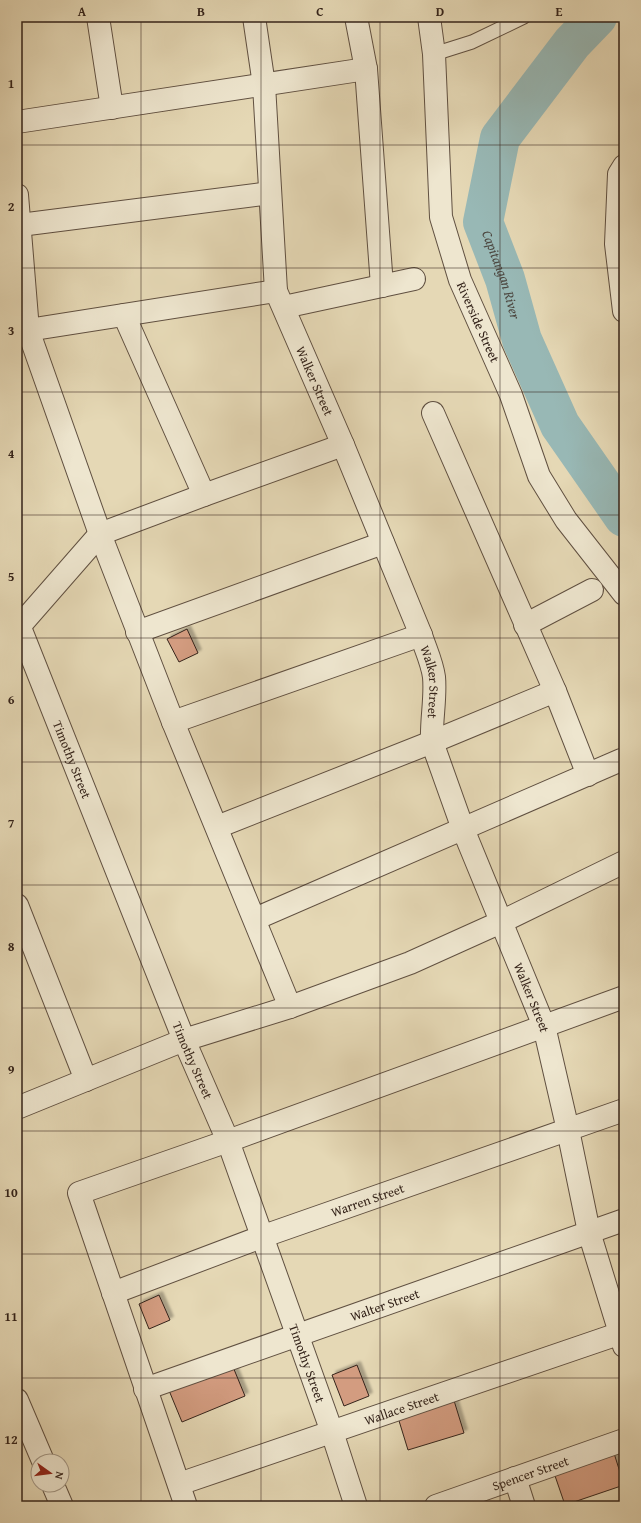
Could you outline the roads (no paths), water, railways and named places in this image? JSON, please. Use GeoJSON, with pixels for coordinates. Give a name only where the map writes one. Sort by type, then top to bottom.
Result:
{"type":"FeatureCollection","features":[{"type":"Feature","properties":{"kind":"street"},"geometry":{"type":"LineString","coordinates":[[98,17],[112,108]]}},
{"type":"Feature","properties":{"kind":"street","name":"Walker Street"},"geometry":{"type":"LineString","coordinates":[[254,17],[264,85],[270,193],[280,299],[343,445],[421,635],[434,676],[431,727],[432,742],[462,829],[544,1026],[568,1130],[588,1232],[623,1337]]}},
{"type":"Feature","properties":{"kind":"street"},"geometry":{"type":"LineString","coordinates":[[356,17],[366,69],[382,286]]}},
{"type":"Feature","properties":{"kind":"street","name":"Riverside Street"},"geometry":{"type":"LineString","coordinates":[[429,17],[434,54],[441,217],[460,280],[511,395],[540,476],[566,520],[624,594]]}},
{"type":"Feature","properties":{"kind":"street"},"geometry":{"type":"LineString","coordinates":[[17,122],[366,69]]}},
{"type":"Feature","properties":{"kind":"street"},"geometry":{"type":"LineString","coordinates":[[624,166],[619,174],[616,244],[624,310]]}},
{"type":"Feature","properties":{"kind":"street"},"geometry":{"type":"LineString","coordinates":[[20,225],[270,193]]}},
{"type":"Feature","properties":{"kind":"street"},"geometry":{"type":"LineString","coordinates":[[17,195],[28,330],[100,534],[173,722],[290,1007]]}},
{"type":"Feature","properties":{"kind":"street"},"geometry":{"type":"LineString","coordinates":[[28,330],[124,315],[280,299],[382,286],[414,278]]}},
{"type":"Feature","properties":{"kind":"street"},"geometry":{"type":"LineString","coordinates":[[124,315],[204,495]]}},
{"type":"Feature","properties":{"kind":"street"},"geometry":{"type":"LineString","coordinates":[[433,414],[555,691],[588,775]]}},
{"type":"Feature","properties":{"kind":"street"},"geometry":{"type":"LineString","coordinates":[[18,625],[100,534],[343,445]]}},
{"type":"Feature","properties":{"kind":"street"},"geometry":{"type":"LineString","coordinates":[[138,632],[383,543]]}},
{"type":"Feature","properties":{"kind":"street"},"geometry":{"type":"LineString","coordinates":[[525,625],[592,590]]}},
{"type":"Feature","properties":{"kind":"street","name":"Timothy Street"},"geometry":{"type":"LineString","coordinates":[[18,625],[184,1040],[228,1140],[261,1237],[332,1432],[356,1506]]}},
{"type":"Feature","properties":{"kind":"street"},"geometry":{"type":"LineString","coordinates":[[173,722],[421,635]]}},
{"type":"Feature","properties":{"kind":"street"},"geometry":{"type":"LineString","coordinates":[[217,827],[432,742],[555,691]]}},
{"type":"Feature","properties":{"kind":"street"},"geometry":{"type":"LineString","coordinates":[[255,919],[621,760]]}},
{"type":"Feature","properties":{"kind":"street"},"geometry":{"type":"LineString","coordinates":[[17,1108],[184,1040],[290,1007],[410,963],[501,922],[624,862]]}},
{"type":"Feature","properties":{"kind":"street"},"geometry":{"type":"LineString","coordinates":[[17,905],[86,1080]]}},
{"type":"Feature","properties":{"kind":"street"},"geometry":{"type":"LineString","coordinates":[[186,1506],[79,1193],[624,997]]}},
{"type":"Feature","properties":{"kind":"street","name":"Warren Street"},"geometry":{"type":"LineString","coordinates":[[113,1293],[261,1237],[624,1110]]}},
{"type":"Feature","properties":{"kind":"street","name":"Walter Street"},"geometry":{"type":"LineString","coordinates":[[145,1389],[297,1337],[624,1220]]}},
{"type":"Feature","properties":{"kind":"street","name":"Wallace Street"},"geometry":{"type":"LineString","coordinates":[[179,1484],[332,1432],[623,1337]]}},
{"type":"Feature","properties":{"kind":"street"},"geometry":{"type":"LineString","coordinates":[[17,1400],[40,1453]]}},
{"type":"Feature","properties":{"kind":"street","name":"Spencer Street"},"geometry":{"type":"LineString","coordinates":[[436,1506],[624,1440]]}},
{"type":"Feature","properties":{"kind":"street"},"geometry":{"type":"LineString","coordinates":[[514,1478],[524,1506]]}},
{"type":"Feature","properties":{"kind":"street"},"geometry":{"type":"LineString","coordinates":[[56,1493],[62,1506]]}},
{"type":"Feature","properties":{"kind":"lane"},"geometry":{"type":"LineString","coordinates":[[434,54],[472,42],[524,17]]}},
{"type":"Feature","properties":{"kind":"waterway","name":"Capitangan River"},"geometry":{"type":"LineString","coordinates":[[597,17],[572,43],[500,138],[483,222],[505,279],[522,340],[560,425],[624,517]]}}]}
